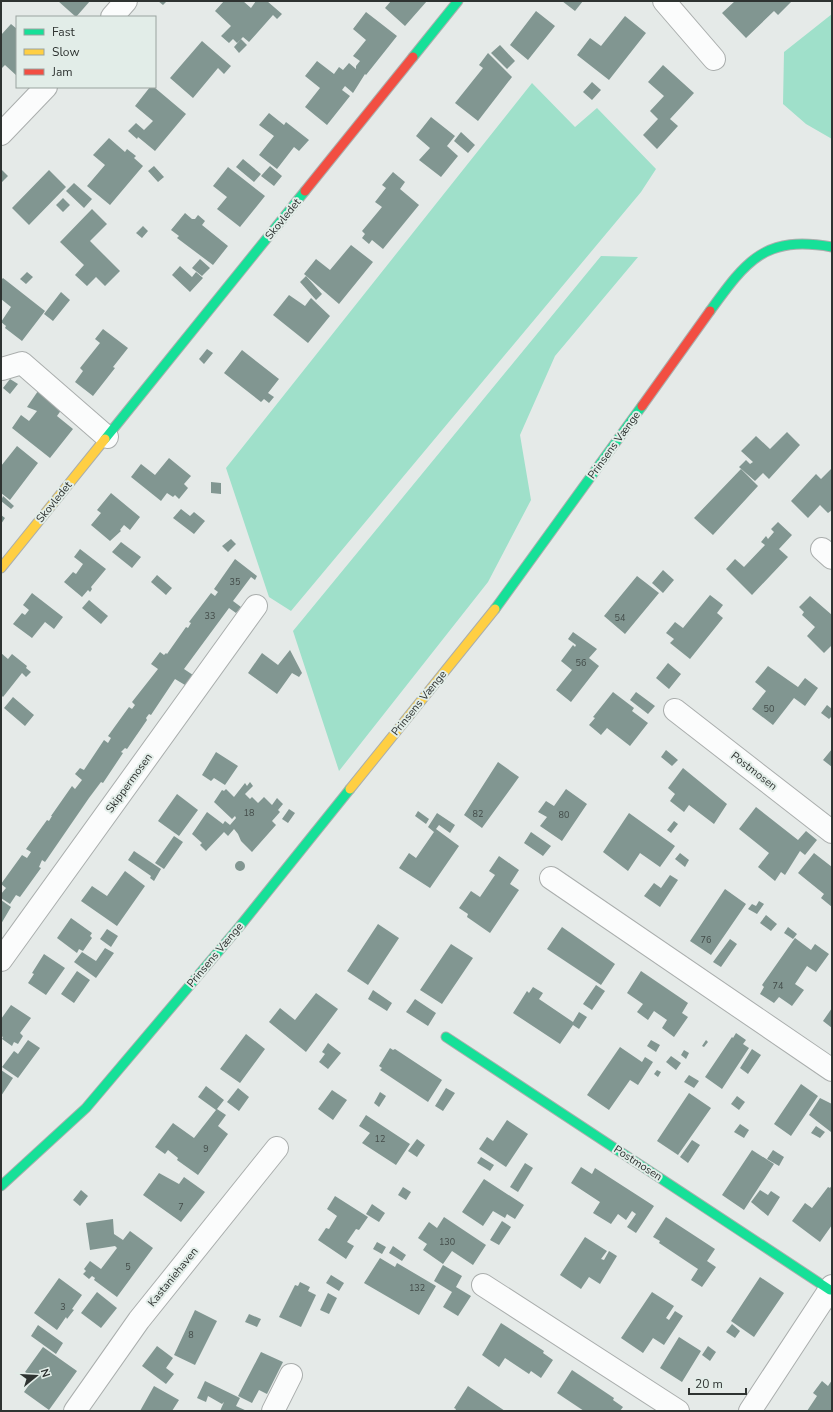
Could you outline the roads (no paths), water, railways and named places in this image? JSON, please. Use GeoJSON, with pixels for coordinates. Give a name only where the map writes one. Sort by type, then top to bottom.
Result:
{"type":"FeatureCollection","features":[{"type":"Feature","properties":{"kind":"street"},"geometry":{"type":"LineString","coordinates":[[113,16],[126,1]]}},
{"type":"Feature","properties":{"kind":"street","name":"Skovledet"},"geometry":{"type":"LineString","coordinates":[[1,568],[458,1]]}},
{"type":"Feature","properties":{"kind":"street"},"geometry":{"type":"LineString","coordinates":[[664,1],[714,59]]}},
{"type":"Feature","properties":{"kind":"street"},"geometry":{"type":"LineString","coordinates":[[1,134],[45,88]]}},
{"type":"Feature","properties":{"kind":"street","name":"Prinsens Vænge"},"geometry":{"type":"LineString","coordinates":[[1,1186],[86,1108],[240,926],[504,598],[735,276],[756,257],[779,244],[810,242],[832,247]]}},
{"type":"Feature","properties":{"kind":"street"},"geometry":{"type":"LineString","coordinates":[[2,369],[22,363],[107,436]]}},
{"type":"Feature","properties":{"kind":"street","name":"Skippermosen"},"geometry":{"type":"LineString","coordinates":[[1,960],[256,606]]}},
{"type":"Feature","properties":{"kind":"street","name":"Postmosen"},"geometry":{"type":"LineString","coordinates":[[675,710],[832,832]]}},
{"type":"Feature","properties":{"kind":"street"},"geometry":{"type":"LineString","coordinates":[[551,878],[832,1070]]}},
{"type":"Feature","properties":{"kind":"street","name":"Postmosen"},"geometry":{"type":"LineString","coordinates":[[446,1037],[831,1288],[750,1411]]}},
{"type":"Feature","properties":{"kind":"street","name":"Kastaniehaven"},"geometry":{"type":"LineString","coordinates":[[75,1411],[139,1320],[277,1148]]}},
{"type":"Feature","properties":{"kind":"street"},"geometry":{"type":"LineString","coordinates":[[483,1285],[678,1411]]}},
{"type":"Feature","properties":{"kind":"street"},"geometry":{"type":"LineString","coordinates":[[273,1411],[291,1375]]}}]}
